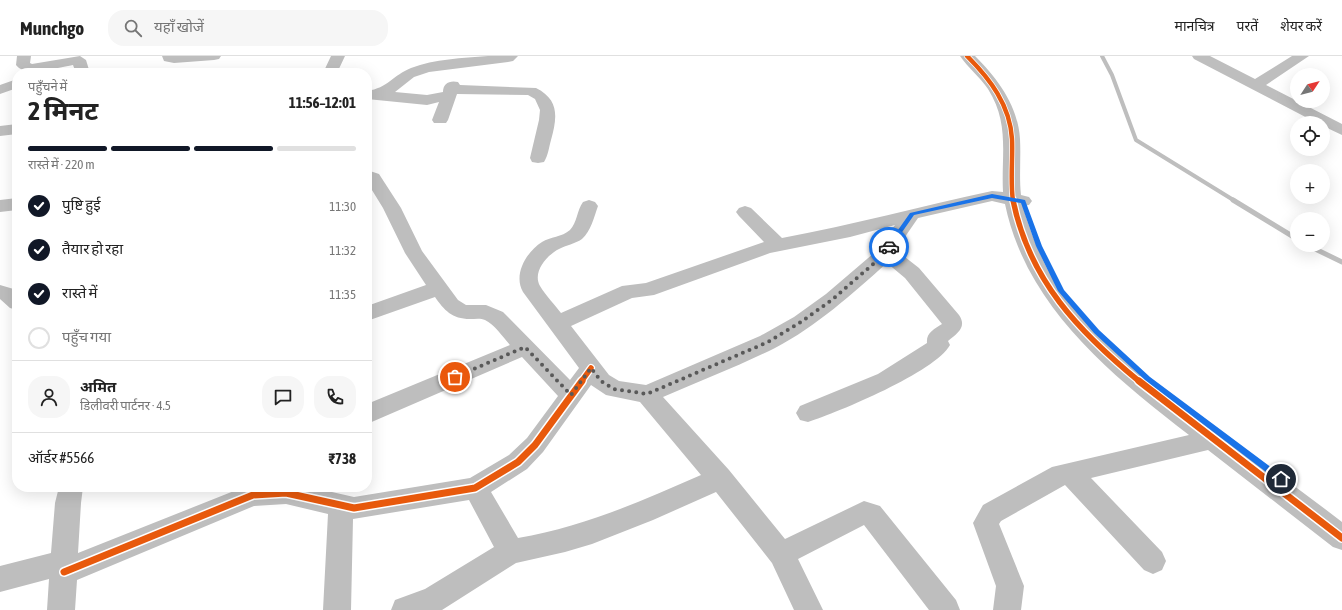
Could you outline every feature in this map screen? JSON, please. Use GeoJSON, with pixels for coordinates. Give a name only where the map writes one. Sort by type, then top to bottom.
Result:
{"type":"FeatureCollection","features":[{"type":"Feature","properties":{"kind":"street"},"geometry":{"type":"LineString","coordinates":[[169,56],[169,58],[174,60],[214,56]]}},
{"type":"Feature","properties":{"kind":"street"},"geometry":{"type":"LineString","coordinates":[[332,68],[338,56]]}},
{"type":"Feature","properties":{"kind":"street"},"geometry":{"type":"LineString","coordinates":[[372,95],[389,91],[414,72],[430,67],[465,64],[508,58],[511,56]]}},
{"type":"Feature","properties":{"kind":"street"},"geometry":{"type":"LineString","coordinates":[[967,56],[993,83],[1011,129],[1011,183],[1039,246],[1062,291],[1097,332],[1148,379],[1342,525]]}},
{"type":"Feature","properties":{"kind":"street"},"geometry":{"type":"LineString","coordinates":[[975,56],[1001,83],[1020,130],[1020,185],[1018,200],[1028,245],[1051,292],[1087,334],[1139,383],[1342,538]]}},
{"type":"Feature","properties":{"kind":"street"},"geometry":{"type":"LineString","coordinates":[[1199,56],[1342,130]]}},
{"type":"Feature","properties":{"kind":"street"},"geometry":{"type":"LineString","coordinates":[[1255,84],[1302,56]]}},
{"type":"Feature","properties":{"kind":"street"},"geometry":{"type":"LineString","coordinates":[[27,66],[84,61]]}},
{"type":"Feature","properties":{"kind":"street"},"geometry":{"type":"LineString","coordinates":[[440,120],[449,92],[465,64]]}},
{"type":"Feature","properties":{"kind":"street"},"geometry":{"type":"LineString","coordinates":[[0,90],[12,85]]}},
{"type":"Feature","properties":{"kind":"street"},"geometry":{"type":"LineString","coordinates":[[372,95],[427,100],[449,92],[531,91],[538,93],[546,101],[549,109],[538,158]]}},
{"type":"Feature","properties":{"kind":"street"},"geometry":{"type":"LineString","coordinates":[[0,131],[12,130]]}},
{"type":"Feature","properties":{"kind":"street"},"geometry":{"type":"LineString","coordinates":[[372,178],[392,208],[414,253],[451,305],[462,312],[486,312],[496,317],[571,395]]}},
{"type":"Feature","properties":{"kind":"street"},"geometry":{"type":"LineString","coordinates":[[557,324],[629,291],[647,290],[767,247],[850,231],[912,214],[992,196],[1018,200]]}},
{"type":"Feature","properties":{"kind":"street"},"geometry":{"type":"LineString","coordinates":[[589,206],[580,229],[575,235],[544,250],[530,268],[528,279],[530,287],[601,381],[614,389],[647,394],[768,342],[801,322],[833,299],[886,252],[912,214]]}},
{"type":"Feature","properties":{"kind":"street"},"geometry":{"type":"LineString","coordinates":[[746,212],[778,245]]}},
{"type":"Feature","properties":{"kind":"street"},"geometry":{"type":"LineString","coordinates":[[808,413],[886,380],[935,349],[939,345],[937,338],[952,327],[952,320],[912,273],[886,252]]}},
{"type":"Feature","properties":{"kind":"street"},"geometry":{"type":"LineString","coordinates":[[372,312],[439,288]]}},
{"type":"Feature","properties":{"kind":"street"},"geometry":{"type":"LineString","coordinates":[[0,292],[8,294],[12,298]]}},
{"type":"Feature","properties":{"kind":"street"},"geometry":{"type":"LineString","coordinates":[[372,412],[525,347]]}},
{"type":"Feature","properties":{"kind":"street"},"geometry":{"type":"LineString","coordinates":[[0,578],[64,567],[253,495],[307,492],[341,505],[354,508],[475,488],[518,462],[535,444],[591,368]]}},
{"type":"Feature","properties":{"kind":"street"},"geometry":{"type":"LineString","coordinates":[[647,394],[720,478],[780,554],[809,610]]}},
{"type":"Feature","properties":{"kind":"street"},"geometry":{"type":"LineString","coordinates":[[1007,610],[1010,586],[986,523],[992,513],[1062,475],[1212,439]]}},
{"type":"Feature","properties":{"kind":"street"},"geometry":{"type":"LineString","coordinates":[[1070,473],[1152,561]]}},
{"type":"Feature","properties":{"kind":"street"},"geometry":{"type":"LineString","coordinates":[[405,610],[433,600],[511,551],[542,547],[642,514],[720,478]]}},
{"type":"Feature","properties":{"kind":"street"},"geometry":{"type":"LineString","coordinates":[[475,488],[511,551]]}},
{"type":"Feature","properties":{"kind":"street"},"geometry":{"type":"LineString","coordinates":[[61,610],[71,492]]}},
{"type":"Feature","properties":{"kind":"street"},"geometry":{"type":"LineString","coordinates":[[337,610],[341,505]]}},
{"type":"Feature","properties":{"kind":"street"},"geometry":{"type":"LineString","coordinates":[[780,554],[864,513],[871,514],[946,610]]}},
{"type":"Feature","properties":{"kind":"waterway"},"geometry":{"type":"LineString","coordinates":[[1102,56],[1112,75],[1136,140],[1235,201]]}},
{"type":"Feature","properties":{"kind":"waterway"},"geometry":{"type":"LineString","coordinates":[[1233,200],[1290,235]]}},
{"type":"Feature","properties":{"kind":"waterway"},"geometry":{"type":"LineString","coordinates":[[1321,252],[1342,262]]}},
{"type":"Feature","properties":{"kind":"cycle path"},"geometry":{"type":"LineString","coordinates":[[967,56],[989,80],[1005,107],[1011,129],[1011,182],[1015,210],[1023,234],[1034,259],[1056,299],[1085,332],[1135,378],[1193,425],[1342,538]]}},
{"type":"Feature","properties":{"kind":"cycle path"},"geometry":{"type":"LineString","coordinates":[[64,572],[253,495],[286,493],[354,508],[475,488],[518,462],[535,445],[591,368]]}},
{"type":"Feature","properties":{"kind":"way so far"},"geometry":{"type":"LineString","coordinates":[[455,377],[525,347],[571,395],[591,368],[601,381],[614,389],[647,394],[768,342],[801,322],[833,299],[880,258],[889,247]]}},
{"type":"Feature","properties":{"kind":"route"},"geometry":{"type":"LineString","coordinates":[[889,247],[912,214],[992,196],[1023,201],[1039,246],[1062,291],[1097,332],[1148,379],[1219,434],[1281,479]]}}]}
